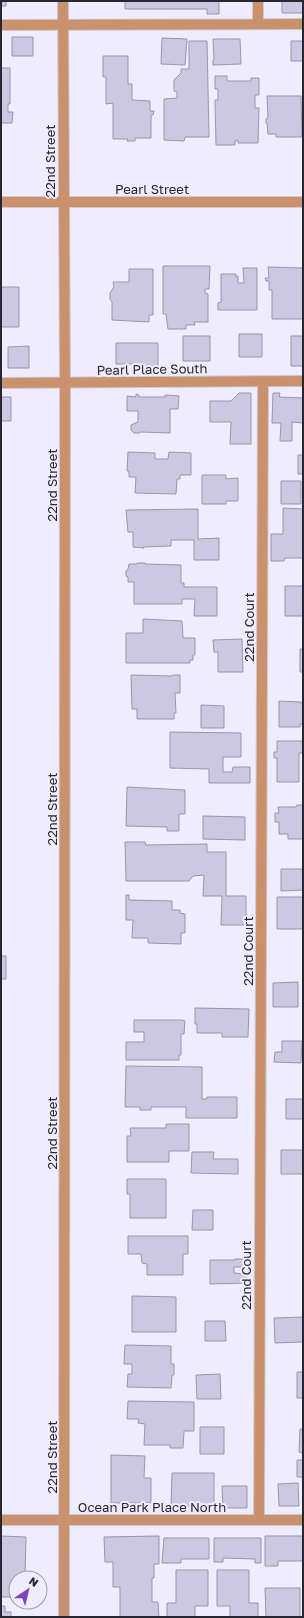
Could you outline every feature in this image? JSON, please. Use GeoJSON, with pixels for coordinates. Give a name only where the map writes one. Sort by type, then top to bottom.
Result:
{"type":"FeatureCollection","features":[{"type":"Feature","properties":{"kind":"street","name":"22nd Street"},"geometry":{"type":"LineString","coordinates":[[63,1],[65,383],[64,1617]]}},
{"type":"Feature","properties":{"kind":"street"},"geometry":{"type":"LineString","coordinates":[[258,1],[258,23]]}},
{"type":"Feature","properties":{"kind":"street"},"geometry":{"type":"LineString","coordinates":[[1,25],[303,24]]}},
{"type":"Feature","properties":{"kind":"street","name":"Pearl Street"},"geometry":{"type":"LineString","coordinates":[[1,202],[303,202]]}},
{"type":"Feature","properties":{"kind":"street","name":"22nd Court"},"geometry":{"type":"LineString","coordinates":[[258,1520],[263,381]]}},
{"type":"Feature","properties":{"kind":"street","name":"Pearl Place South"},"geometry":{"type":"LineString","coordinates":[[1,384],[303,381]]}},
{"type":"Feature","properties":{"kind":"street","name":"Ocean Park Place North"},"geometry":{"type":"LineString","coordinates":[[1,1520],[303,1520]]}},
{"type":"Feature","properties":{"kind":"building"},"geometry":{"type":"Polygon","coordinates":[[[1,1],[6,1],[6,6],[1,6],[1,1]]]}},
{"type":"Feature","properties":{"kind":"building"},"geometry":{"type":"Polygon","coordinates":[[[125,1],[219,1],[219,14],[207,14],[207,9],[125,9],[125,1]]]}},
{"type":"Feature","properties":{"kind":"building"},"geometry":{"type":"Polygon","coordinates":[[[282,1],[303,1],[303,13],[282,13],[282,1]]]}},
{"type":"Feature","properties":{"kind":"building"},"geometry":{"type":"Polygon","coordinates":[[[12,37],[33,37],[33,56],[12,56],[12,37]]]}},
{"type":"Feature","properties":{"kind":"building"},"geometry":{"type":"Polygon","coordinates":[[[162,38],[187,39],[185,65],[161,64],[162,38]]]}},
{"type":"Feature","properties":{"kind":"building"},"geometry":{"type":"Polygon","coordinates":[[[213,39],[240,39],[241,64],[213,65],[213,39]]]}},
{"type":"Feature","properties":{"kind":"building"},"geometry":{"type":"Polygon","coordinates":[[[189,41],[207,41],[209,137],[185,137],[184,141],[164,140],[164,99],[177,98],[177,92],[174,91],[174,80],[181,73],[181,69],[189,69],[189,41]]]}},
{"type":"Feature","properties":{"kind":"building"},"geometry":{"type":"Polygon","coordinates":[[[291,41],[303,41],[303,61],[291,61],[291,41]]]}},
{"type":"Feature","properties":{"kind":"building"},"geometry":{"type":"Polygon","coordinates":[[[103,56],[128,56],[128,84],[132,84],[132,100],[150,101],[150,111],[154,111],[153,115],[151,115],[151,138],[135,138],[135,141],[127,141],[128,139],[113,139],[113,103],[106,104],[106,77],[103,77],[103,56]]]}},
{"type":"Feature","properties":{"kind":"building"},"geometry":{"type":"Polygon","coordinates":[[[1,68],[10,68],[10,104],[8,104],[8,112],[13,112],[12,123],[1,123],[1,68]]]}},
{"type":"Feature","properties":{"kind":"building"},"geometry":{"type":"Polygon","coordinates":[[[215,76],[227,76],[227,81],[251,81],[251,78],[259,78],[259,95],[255,95],[255,108],[259,108],[258,143],[238,143],[238,140],[235,141],[235,145],[216,145],[215,100],[218,100],[218,89],[215,89],[215,76]]]}},
{"type":"Feature","properties":{"kind":"building"},"geometry":{"type":"Polygon","coordinates":[[[267,96],[301,96],[302,137],[276,137],[276,134],[268,134],[266,123],[266,119],[268,118],[267,96]]]}},
{"type":"Feature","properties":{"kind":"building"},"geometry":{"type":"Polygon","coordinates":[[[163,266],[210,266],[209,289],[205,289],[205,293],[208,294],[208,322],[194,322],[195,325],[186,325],[186,329],[168,329],[166,314],[163,314],[163,266]]]}},
{"type":"Feature","properties":{"kind":"building"},"geometry":{"type":"Polygon","coordinates":[[[268,267],[303,268],[303,319],[272,319],[272,290],[269,290],[269,281],[266,281],[265,278],[269,278],[268,267]]]}},
{"type":"Feature","properties":{"kind":"building"},"geometry":{"type":"Polygon","coordinates":[[[243,268],[257,268],[257,310],[218,310],[218,303],[221,302],[221,274],[236,274],[236,277],[238,276],[238,283],[244,283],[243,268]]]}},
{"type":"Feature","properties":{"kind":"building"},"geometry":{"type":"Polygon","coordinates":[[[129,269],[153,269],[153,315],[149,315],[149,322],[112,320],[112,302],[110,299],[110,293],[114,287],[113,282],[129,282],[129,269]]]}},
{"type":"Feature","properties":{"kind":"building"},"geometry":{"type":"Polygon","coordinates":[[[1,287],[19,287],[19,327],[1,327],[1,287]]]}},
{"type":"Feature","properties":{"kind":"building"},"geometry":{"type":"Polygon","coordinates":[[[239,334],[262,334],[262,357],[239,357],[239,334]]]}},
{"type":"Feature","properties":{"kind":"building"},"geometry":{"type":"Polygon","coordinates":[[[183,336],[210,336],[210,361],[183,361],[183,336]]]}},
{"type":"Feature","properties":{"kind":"building"},"geometry":{"type":"Polygon","coordinates":[[[291,336],[303,336],[303,366],[291,366],[291,336]]]}},
{"type":"Feature","properties":{"kind":"building"},"geometry":{"type":"Polygon","coordinates":[[[116,343],[158,343],[158,367],[137,367],[137,364],[116,364],[116,343]]]}},
{"type":"Feature","properties":{"kind":"building"},"geometry":{"type":"Polygon","coordinates":[[[29,346],[29,368],[8,368],[8,347],[29,346]]]}},
{"type":"Feature","properties":{"kind":"building"},"geometry":{"type":"Polygon","coordinates":[[[239,393],[251,393],[251,444],[230,444],[231,422],[210,422],[210,401],[231,401],[239,393]]]}},
{"type":"Feature","properties":{"kind":"building"},"geometry":{"type":"Polygon","coordinates":[[[273,393],[280,393],[279,397],[303,398],[303,423],[292,422],[292,441],[280,441],[281,423],[272,423],[273,393]]]}},
{"type":"Feature","properties":{"kind":"building"},"geometry":{"type":"Polygon","coordinates":[[[136,394],[139,395],[139,397],[165,397],[165,395],[179,396],[178,409],[170,409],[170,433],[134,433],[131,430],[131,425],[138,422],[138,411],[127,411],[127,396],[136,397],[136,394]]]}},
{"type":"Feature","properties":{"kind":"building"},"geometry":{"type":"Polygon","coordinates":[[[1,397],[11,397],[11,421],[1,421],[1,397]]]}},
{"type":"Feature","properties":{"kind":"building"},"geometry":{"type":"Polygon","coordinates":[[[128,452],[155,453],[155,459],[168,459],[169,452],[191,453],[191,475],[180,475],[180,479],[177,479],[176,494],[135,493],[136,477],[129,477],[129,471],[127,471],[128,452]]]}},
{"type":"Feature","properties":{"kind":"building"},"geometry":{"type":"Polygon","coordinates":[[[298,455],[303,455],[303,474],[298,474],[298,455]]]}},
{"type":"Feature","properties":{"kind":"building"},"geometry":{"type":"Polygon","coordinates":[[[202,475],[226,475],[226,479],[238,478],[238,501],[226,501],[226,504],[202,504],[202,475]]]}},
{"type":"Feature","properties":{"kind":"building"},"geometry":{"type":"Polygon","coordinates":[[[281,481],[301,481],[301,504],[281,504],[281,481]]]}},
{"type":"Feature","properties":{"kind":"building"},"geometry":{"type":"Polygon","coordinates":[[[283,508],[303,509],[303,558],[285,558],[284,561],[271,561],[271,534],[283,534],[283,508]]]}},
{"type":"Feature","properties":{"kind":"building"},"geometry":{"type":"Polygon","coordinates":[[[198,509],[198,539],[219,538],[219,560],[194,560],[194,540],[171,540],[171,546],[143,547],[144,548],[133,547],[133,532],[128,532],[126,510],[198,509]]]}},
{"type":"Feature","properties":{"kind":"building"},"geometry":{"type":"Polygon","coordinates":[[[129,564],[181,565],[181,583],[184,583],[184,587],[217,587],[217,616],[194,616],[195,599],[182,599],[182,604],[134,604],[134,582],[128,582],[126,571],[129,564]]]}},
{"type":"Feature","properties":{"kind":"building"},"geometry":{"type":"Polygon","coordinates":[[[285,586],[303,586],[303,616],[285,616],[285,586]]]}},
{"type":"Feature","properties":{"kind":"building"},"geometry":{"type":"Polygon","coordinates":[[[143,619],[182,621],[183,638],[195,638],[195,655],[193,655],[193,660],[190,660],[190,663],[126,663],[126,633],[143,633],[143,619]]]}},
{"type":"Feature","properties":{"kind":"building"},"geometry":{"type":"Polygon","coordinates":[[[242,639],[243,672],[218,672],[218,652],[214,652],[213,640],[242,639]]]}},
{"type":"Feature","properties":{"kind":"building"},"geometry":{"type":"Polygon","coordinates":[[[300,649],[303,649],[303,672],[300,672],[300,649]]]}},
{"type":"Feature","properties":{"kind":"building"},"geometry":{"type":"Polygon","coordinates":[[[131,675],[180,675],[180,693],[175,693],[176,713],[174,713],[174,719],[137,719],[137,709],[132,709],[131,675]]]}},
{"type":"Feature","properties":{"kind":"building"},"geometry":{"type":"Polygon","coordinates":[[[279,701],[303,703],[303,724],[300,724],[300,727],[279,727],[279,701]]]}},
{"type":"Feature","properties":{"kind":"building"},"geometry":{"type":"Polygon","coordinates":[[[201,705],[224,706],[224,728],[201,728],[201,705]]]}},
{"type":"Feature","properties":{"kind":"building"},"geometry":{"type":"Polygon","coordinates":[[[170,732],[241,733],[241,757],[223,757],[223,772],[232,772],[233,767],[250,767],[250,783],[209,783],[209,769],[170,768],[170,732]]]}},
{"type":"Feature","properties":{"kind":"building"},"geometry":{"type":"Polygon","coordinates":[[[277,741],[303,741],[303,753],[299,753],[299,782],[277,782],[277,758],[274,758],[274,752],[277,752],[277,741]]]}},
{"type":"Feature","properties":{"kind":"building"},"geometry":{"type":"Polygon","coordinates":[[[127,787],[185,790],[185,814],[179,814],[179,831],[167,831],[167,827],[126,826],[127,787]]]}},
{"type":"Feature","properties":{"kind":"building"},"geometry":{"type":"Polygon","coordinates":[[[297,805],[303,805],[303,839],[288,839],[288,834],[279,834],[279,822],[275,822],[275,813],[279,813],[278,807],[296,807],[297,805]]]}},
{"type":"Feature","properties":{"kind":"building"},"geometry":{"type":"Polygon","coordinates":[[[203,816],[245,817],[245,840],[203,839],[203,816]]]}},
{"type":"Feature","properties":{"kind":"building"},"geometry":{"type":"Polygon","coordinates":[[[125,842],[145,842],[146,845],[207,844],[207,852],[226,852],[226,896],[246,896],[246,925],[221,925],[222,896],[203,896],[204,875],[193,876],[189,881],[126,881],[125,842]]]}},
{"type":"Feature","properties":{"kind":"building"},"geometry":{"type":"Polygon","coordinates":[[[281,869],[303,869],[303,890],[281,891],[281,869]]]}},
{"type":"Feature","properties":{"kind":"building"},"geometry":{"type":"Polygon","coordinates":[[[126,895],[129,895],[129,900],[172,901],[172,910],[180,910],[180,913],[185,914],[185,933],[181,933],[181,944],[148,943],[148,938],[132,938],[133,920],[126,920],[126,895]]]}},
{"type":"Feature","properties":{"kind":"building"},"geometry":{"type":"Polygon","coordinates":[[[277,897],[303,897],[303,929],[277,929],[277,897]]]}},
{"type":"Feature","properties":{"kind":"building"},"geometry":{"type":"Polygon","coordinates":[[[1,956],[6,956],[6,979],[1,979],[1,956]]]}},
{"type":"Feature","properties":{"kind":"building"},"geometry":{"type":"Polygon","coordinates":[[[298,982],[298,1007],[273,1007],[273,983],[298,982]]]}},
{"type":"Feature","properties":{"kind":"building"},"geometry":{"type":"Polygon","coordinates":[[[195,1008],[249,1009],[248,1037],[222,1037],[222,1033],[197,1033],[197,1024],[195,1024],[195,1008]]]}},
{"type":"Feature","properties":{"kind":"building"},"geometry":{"type":"Polygon","coordinates":[[[134,1020],[185,1021],[184,1034],[181,1034],[181,1055],[179,1055],[179,1060],[126,1060],[126,1042],[144,1042],[144,1032],[134,1032],[134,1020]]]}},
{"type":"Feature","properties":{"kind":"building"},"geometry":{"type":"Polygon","coordinates":[[[282,1041],[302,1041],[301,1063],[274,1062],[275,1052],[282,1052],[282,1041]]]}},
{"type":"Feature","properties":{"kind":"building"},"geometry":{"type":"Polygon","coordinates":[[[126,1066],[202,1067],[202,1099],[207,1099],[207,1097],[237,1097],[237,1118],[186,1118],[186,1107],[151,1107],[151,1110],[140,1110],[140,1107],[125,1107],[126,1066]]]}},
{"type":"Feature","properties":{"kind":"building"},"geometry":{"type":"Polygon","coordinates":[[[286,1099],[303,1099],[303,1119],[286,1119],[286,1099]]]}},
{"type":"Feature","properties":{"kind":"building"},"geometry":{"type":"Polygon","coordinates":[[[166,1124],[189,1124],[189,1151],[169,1151],[169,1162],[127,1162],[127,1136],[131,1136],[130,1128],[166,1128],[166,1124]]]}},
{"type":"Feature","properties":{"kind":"building"},"geometry":{"type":"Polygon","coordinates":[[[281,1150],[303,1150],[303,1174],[281,1174],[281,1150]]]}},
{"type":"Feature","properties":{"kind":"building"},"geometry":{"type":"Polygon","coordinates":[[[192,1152],[214,1152],[213,1159],[238,1159],[238,1174],[191,1173],[192,1152]]]}},
{"type":"Feature","properties":{"kind":"building"},"geometry":{"type":"Polygon","coordinates":[[[127,1179],[166,1179],[166,1218],[130,1218],[130,1194],[127,1194],[127,1179]]]}},
{"type":"Feature","properties":{"kind":"building"},"geometry":{"type":"Polygon","coordinates":[[[193,1210],[213,1210],[213,1230],[192,1230],[193,1210]]]}},
{"type":"Feature","properties":{"kind":"building"},"geometry":{"type":"Polygon","coordinates":[[[128,1236],[188,1236],[188,1254],[183,1254],[183,1275],[147,1275],[147,1264],[142,1263],[141,1254],[128,1254],[128,1236]]]}},
{"type":"Feature","properties":{"kind":"building"},"geometry":{"type":"Polygon","coordinates":[[[244,1259],[245,1267],[234,1267],[234,1273],[246,1274],[246,1283],[210,1284],[210,1260],[244,1259]]]}},
{"type":"Feature","properties":{"kind":"building"},"geometry":{"type":"Polygon","coordinates":[[[132,1296],[176,1297],[176,1332],[132,1332],[132,1296]]]}},
{"type":"Feature","properties":{"kind":"building"},"geometry":{"type":"Polygon","coordinates":[[[303,1317],[303,1342],[275,1343],[274,1318],[303,1317]]]}},
{"type":"Feature","properties":{"kind":"building"},"geometry":{"type":"Polygon","coordinates":[[[205,1321],[225,1321],[226,1341],[205,1341],[205,1321]]]}},
{"type":"Feature","properties":{"kind":"building"},"geometry":{"type":"Polygon","coordinates":[[[125,1345],[171,1346],[171,1364],[174,1364],[174,1375],[172,1375],[171,1388],[127,1387],[128,1374],[132,1374],[132,1364],[124,1364],[125,1345]]]}},
{"type":"Feature","properties":{"kind":"building"},"geometry":{"type":"Polygon","coordinates":[[[297,1372],[303,1372],[303,1398],[297,1398],[297,1372]]]}},
{"type":"Feature","properties":{"kind":"building"},"geometry":{"type":"Polygon","coordinates":[[[220,1374],[221,1399],[197,1399],[196,1375],[220,1374]]]}},
{"type":"Feature","properties":{"kind":"building"},"geometry":{"type":"Polygon","coordinates":[[[128,1401],[194,1402],[194,1431],[184,1431],[183,1448],[170,1448],[170,1445],[144,1445],[145,1424],[138,1423],[139,1419],[127,1419],[128,1401]]]}},
{"type":"Feature","properties":{"kind":"building"},"geometry":{"type":"Polygon","coordinates":[[[200,1427],[224,1427],[224,1454],[200,1454],[200,1427]]]}},
{"type":"Feature","properties":{"kind":"building"},"geometry":{"type":"Polygon","coordinates":[[[300,1429],[303,1429],[303,1453],[299,1452],[300,1429]]]}},
{"type":"Feature","properties":{"kind":"building"},"geometry":{"type":"Polygon","coordinates":[[[111,1455],[145,1456],[144,1478],[151,1478],[151,1503],[111,1503],[111,1455]]]}},
{"type":"Feature","properties":{"kind":"building"},"geometry":{"type":"Polygon","coordinates":[[[297,1460],[303,1460],[303,1477],[297,1477],[297,1460]]]}},
{"type":"Feature","properties":{"kind":"building"},"geometry":{"type":"Polygon","coordinates":[[[172,1473],[214,1473],[214,1506],[171,1506],[172,1473]]]}},
{"type":"Feature","properties":{"kind":"building"},"geometry":{"type":"Polygon","coordinates":[[[298,1483],[299,1506],[279,1506],[278,1484],[298,1483]]]}},
{"type":"Feature","properties":{"kind":"building"},"geometry":{"type":"Polygon","coordinates":[[[222,1486],[247,1486],[247,1508],[223,1508],[222,1486]]]}},
{"type":"Feature","properties":{"kind":"building"},"geometry":{"type":"Polygon","coordinates":[[[1,1536],[26,1537],[25,1570],[8,1570],[8,1597],[1,1597],[1,1536]]]}},
{"type":"Feature","properties":{"kind":"building"},"geometry":{"type":"Polygon","coordinates":[[[159,1536],[159,1564],[154,1564],[154,1578],[152,1578],[152,1602],[158,1602],[159,1617],[120,1617],[120,1587],[113,1587],[113,1562],[105,1562],[104,1537],[159,1536]]]}},
{"type":"Feature","properties":{"kind":"building"},"geometry":{"type":"Polygon","coordinates":[[[265,1536],[303,1536],[303,1561],[278,1561],[278,1566],[265,1566],[265,1536]]]}},
{"type":"Feature","properties":{"kind":"building"},"geometry":{"type":"Polygon","coordinates":[[[164,1538],[209,1538],[209,1559],[181,1559],[181,1563],[162,1563],[164,1538]]]}},
{"type":"Feature","properties":{"kind":"building"},"geometry":{"type":"Polygon","coordinates":[[[214,1538],[261,1538],[261,1563],[255,1563],[255,1559],[223,1558],[223,1562],[214,1562],[214,1538]]]}},
{"type":"Feature","properties":{"kind":"building"},"geometry":{"type":"Polygon","coordinates":[[[176,1570],[208,1570],[208,1606],[195,1606],[195,1617],[167,1617],[167,1603],[176,1603],[176,1570]]]}},
{"type":"Feature","properties":{"kind":"building"},"geometry":{"type":"Polygon","coordinates":[[[217,1570],[249,1570],[249,1603],[258,1603],[258,1617],[230,1617],[230,1606],[217,1606],[217,1570]]]}},
{"type":"Feature","properties":{"kind":"building"},"geometry":{"type":"Polygon","coordinates":[[[265,1588],[300,1588],[300,1617],[266,1617],[265,1588]]]}},
{"type":"Feature","properties":{"kind":"building"},"geometry":{"type":"Polygon","coordinates":[[[1,1606],[5,1606],[5,1612],[11,1612],[11,1617],[1,1617],[1,1606]]]}}]}
